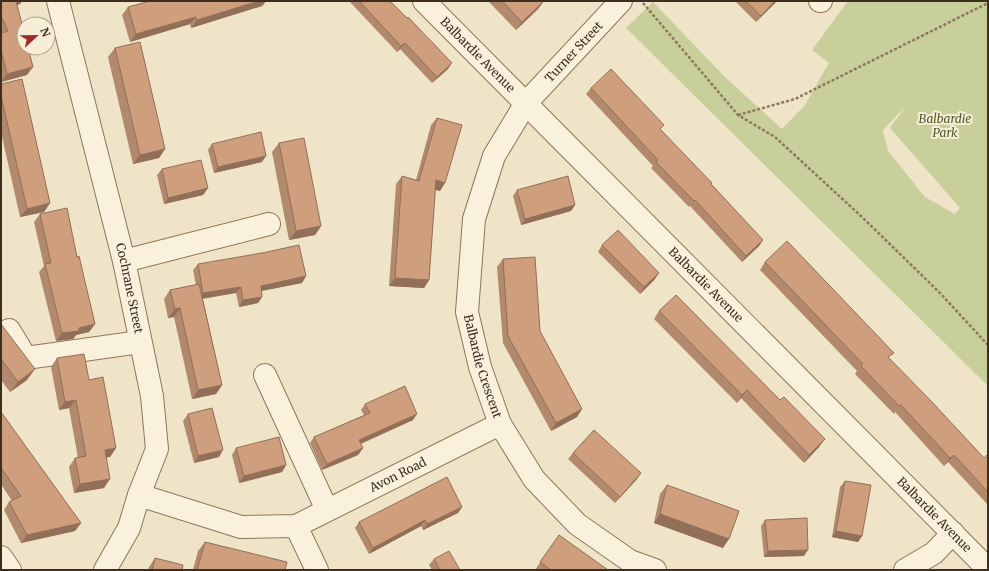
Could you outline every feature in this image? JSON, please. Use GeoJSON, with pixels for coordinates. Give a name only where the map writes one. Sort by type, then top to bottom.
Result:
{"type":"FeatureCollection","features":[{"type":"Feature","properties":{"kind":"street","name":"Cochrane Street"},"geometry":{"type":"LineString","coordinates":[[60,1],[124,261],[152,396],[156,449],[139,495],[129,528],[105,570]]}},
{"type":"Feature","properties":{"kind":"street","name":"Balbardie Avenue"},"geometry":{"type":"LineString","coordinates":[[424,1],[988,569]]}},
{"type":"Feature","properties":{"kind":"street","name":"Turner Street"},"geometry":{"type":"LineString","coordinates":[[526,103],[621,1]]}},
{"type":"Feature","properties":{"kind":"street","name":"Balbardie Crescent"},"geometry":{"type":"LineString","coordinates":[[526,103],[494,156],[474,219],[467,312],[480,366],[500,424],[534,479],[577,524],[630,561],[655,570]]}},
{"type":"Feature","properties":{"kind":"street"},"geometry":{"type":"LineString","coordinates":[[124,261],[269,224]]}},
{"type":"Feature","properties":{"kind":"street"},"geometry":{"type":"LineString","coordinates":[[10,330],[26,358],[140,342]]}},
{"type":"Feature","properties":{"kind":"street"},"geometry":{"type":"LineString","coordinates":[[265,375],[327,510]]}},
{"type":"Feature","properties":{"kind":"street","name":"Avon Road"},"geometry":{"type":"LineString","coordinates":[[139,495],[241,527],[296,526],[500,424]]}},
{"type":"Feature","properties":{"kind":"street"},"geometry":{"type":"LineString","coordinates":[[296,526],[317,570]]}},
{"type":"Feature","properties":{"kind":"street"},"geometry":{"type":"LineString","coordinates":[[905,570],[934,553],[952,533]]}},
{"type":"Feature","properties":{"kind":"street"},"geometry":{"type":"LineString","coordinates":[[1,557],[10,570]]}},
{"type":"Feature","properties":{"kind":"path"},"geometry":{"type":"LineString","coordinates":[[641,1],[738,115],[775,137],[939,292],[988,344]]}},
{"type":"Feature","properties":{"kind":"path"},"geometry":{"type":"LineString","coordinates":[[738,115],[795,100],[988,3]]}},
{"type":"Feature","properties":{"kind":"green space","name":"Balbardie Park"},"geometry":{"type":"Polygon","coordinates":[[[848,1],[988,1],[988,386],[626,28],[653,2],[726,78],[782,129],[805,105],[829,63],[812,50],[848,1]],[[906,106],[883,130],[888,151],[925,197],[955,214],[960,208],[890,128],[906,106]]]}},
{"type":"Feature","properties":{"kind":"building"},"geometry":{"type":"Polygon","coordinates":[[[1,1],[16,1],[20,16],[16,16],[16,56],[30,56],[33,67],[7,74],[1,50],[1,33],[8,31],[1,16],[1,1]]]}},
{"type":"Feature","properties":{"kind":"building"},"geometry":{"type":"Polygon","coordinates":[[[150,1],[259,1],[197,20],[196,17],[136,34],[128,7],[150,1]]]}},
{"type":"Feature","properties":{"kind":"building"},"geometry":{"type":"Polygon","coordinates":[[[359,1],[390,1],[407,18],[408,17],[452,63],[437,77],[405,43],[401,46],[359,1]]]}},
{"type":"Feature","properties":{"kind":"building"},"geometry":{"type":"Polygon","coordinates":[[[502,1],[544,1],[522,22],[502,1]]]}},
{"type":"Feature","properties":{"kind":"building"},"geometry":{"type":"Polygon","coordinates":[[[746,1],[775,1],[761,16],[746,1]]]}},
{"type":"Feature","properties":{"kind":"building"},"geometry":{"type":"Polygon","coordinates":[[[140,42],[165,149],[140,155],[115,48],[140,42]]]}},
{"type":"Feature","properties":{"kind":"building"},"geometry":{"type":"Polygon","coordinates":[[[611,69],[664,125],[660,129],[712,183],[711,184],[763,240],[746,256],[695,200],[694,201],[656,162],[658,160],[591,88],[611,69]]]}},
{"type":"Feature","properties":{"kind":"building"},"geometry":{"type":"Polygon","coordinates":[[[22,79],[50,203],[27,209],[1,96],[1,84],[22,79]]]}},
{"type":"Feature","properties":{"kind":"building"},"geometry":{"type":"Polygon","coordinates":[[[437,118],[462,125],[445,183],[436,180],[429,280],[395,278],[402,176],[419,181],[437,118]]]}},
{"type":"Feature","properties":{"kind":"building"},"geometry":{"type":"Polygon","coordinates":[[[261,132],[266,156],[218,167],[212,144],[261,132]]]}},
{"type":"Feature","properties":{"kind":"building"},"geometry":{"type":"Polygon","coordinates":[[[304,138],[321,226],[296,231],[279,143],[304,138]]]}},
{"type":"Feature","properties":{"kind":"building"},"geometry":{"type":"Polygon","coordinates":[[[201,160],[208,188],[168,198],[162,169],[201,160]]]}},
{"type":"Feature","properties":{"kind":"building"},"geometry":{"type":"Polygon","coordinates":[[[568,176],[575,205],[525,219],[517,190],[568,176]]]}},
{"type":"Feature","properties":{"kind":"building"},"geometry":{"type":"Polygon","coordinates":[[[67,208],[77,257],[79,256],[95,324],[79,328],[79,331],[62,333],[45,264],[51,263],[40,214],[67,208]]]}},
{"type":"Feature","properties":{"kind":"building"},"geometry":{"type":"Polygon","coordinates":[[[618,230],[659,273],[644,287],[602,245],[618,230]]]}},
{"type":"Feature","properties":{"kind":"building"},"geometry":{"type":"Polygon","coordinates":[[[787,241],[894,353],[888,357],[984,458],[988,454],[988,492],[954,455],[950,458],[901,405],[899,406],[861,366],[863,364],[765,262],[787,241]]]}},
{"type":"Feature","properties":{"kind":"building"},"geometry":{"type":"Polygon","coordinates":[[[299,245],[306,276],[261,286],[262,297],[243,300],[241,287],[203,293],[198,264],[299,245]]]}},
{"type":"Feature","properties":{"kind":"building"},"geometry":{"type":"Polygon","coordinates":[[[535,257],[540,331],[582,409],[556,423],[508,336],[503,259],[535,257]]]}},
{"type":"Feature","properties":{"kind":"building"},"geometry":{"type":"Polygon","coordinates":[[[199,284],[222,385],[198,390],[180,308],[175,309],[170,290],[199,284]]]}},
{"type":"Feature","properties":{"kind":"building"},"geometry":{"type":"Polygon","coordinates":[[[676,295],[780,400],[784,397],[825,439],[809,455],[747,390],[742,395],[659,311],[676,295]]]}},
{"type":"Feature","properties":{"kind":"building"},"geometry":{"type":"Polygon","coordinates":[[[1,324],[35,369],[18,382],[1,359],[1,324]]]}},
{"type":"Feature","properties":{"kind":"building"},"geometry":{"type":"Polygon","coordinates":[[[84,354],[89,380],[103,377],[116,448],[105,450],[110,479],[80,484],[75,458],[86,456],[76,400],[65,402],[57,358],[84,354]]]}},
{"type":"Feature","properties":{"kind":"building"},"geometry":{"type":"Polygon","coordinates":[[[405,386],[417,414],[359,440],[363,448],[327,464],[314,437],[370,413],[365,404],[405,386]]]}},
{"type":"Feature","properties":{"kind":"building"},"geometry":{"type":"Polygon","coordinates":[[[212,408],[223,450],[198,456],[188,414],[212,408]]]}},
{"type":"Feature","properties":{"kind":"building"},"geometry":{"type":"Polygon","coordinates":[[[1,412],[81,523],[27,535],[9,502],[21,496],[1,468],[1,412]]]}},
{"type":"Feature","properties":{"kind":"building"},"geometry":{"type":"Polygon","coordinates":[[[594,430],[641,473],[620,497],[573,453],[594,430]]]}},
{"type":"Feature","properties":{"kind":"building"},"geometry":{"type":"Polygon","coordinates":[[[279,437],[286,465],[244,476],[236,448],[279,437]]]}},
{"type":"Feature","properties":{"kind":"building"},"geometry":{"type":"Polygon","coordinates":[[[447,477],[462,507],[427,524],[425,520],[373,548],[359,522],[447,477]]]}},
{"type":"Feature","properties":{"kind":"building"},"geometry":{"type":"Polygon","coordinates":[[[845,481],[871,485],[862,536],[836,531],[845,481]]]}},
{"type":"Feature","properties":{"kind":"building"},"geometry":{"type":"Polygon","coordinates":[[[667,485],[739,511],[729,539],[660,514],[667,485]]]}},
{"type":"Feature","properties":{"kind":"building"},"geometry":{"type":"Polygon","coordinates":[[[807,518],[808,550],[768,551],[765,520],[807,518]]]}},
{"type":"Feature","properties":{"kind":"building"},"geometry":{"type":"Polygon","coordinates":[[[559,535],[608,570],[551,570],[540,562],[559,535]]]}},
{"type":"Feature","properties":{"kind":"building"},"geometry":{"type":"Polygon","coordinates":[[[205,542],[287,562],[285,570],[197,570],[205,542]]]}},
{"type":"Feature","properties":{"kind":"building"},"geometry":{"type":"Polygon","coordinates":[[[449,551],[460,570],[440,570],[434,559],[449,551]]]}},
{"type":"Feature","properties":{"kind":"building"},"geometry":{"type":"Polygon","coordinates":[[[155,558],[183,565],[182,570],[152,570],[155,558]]]}}]}
